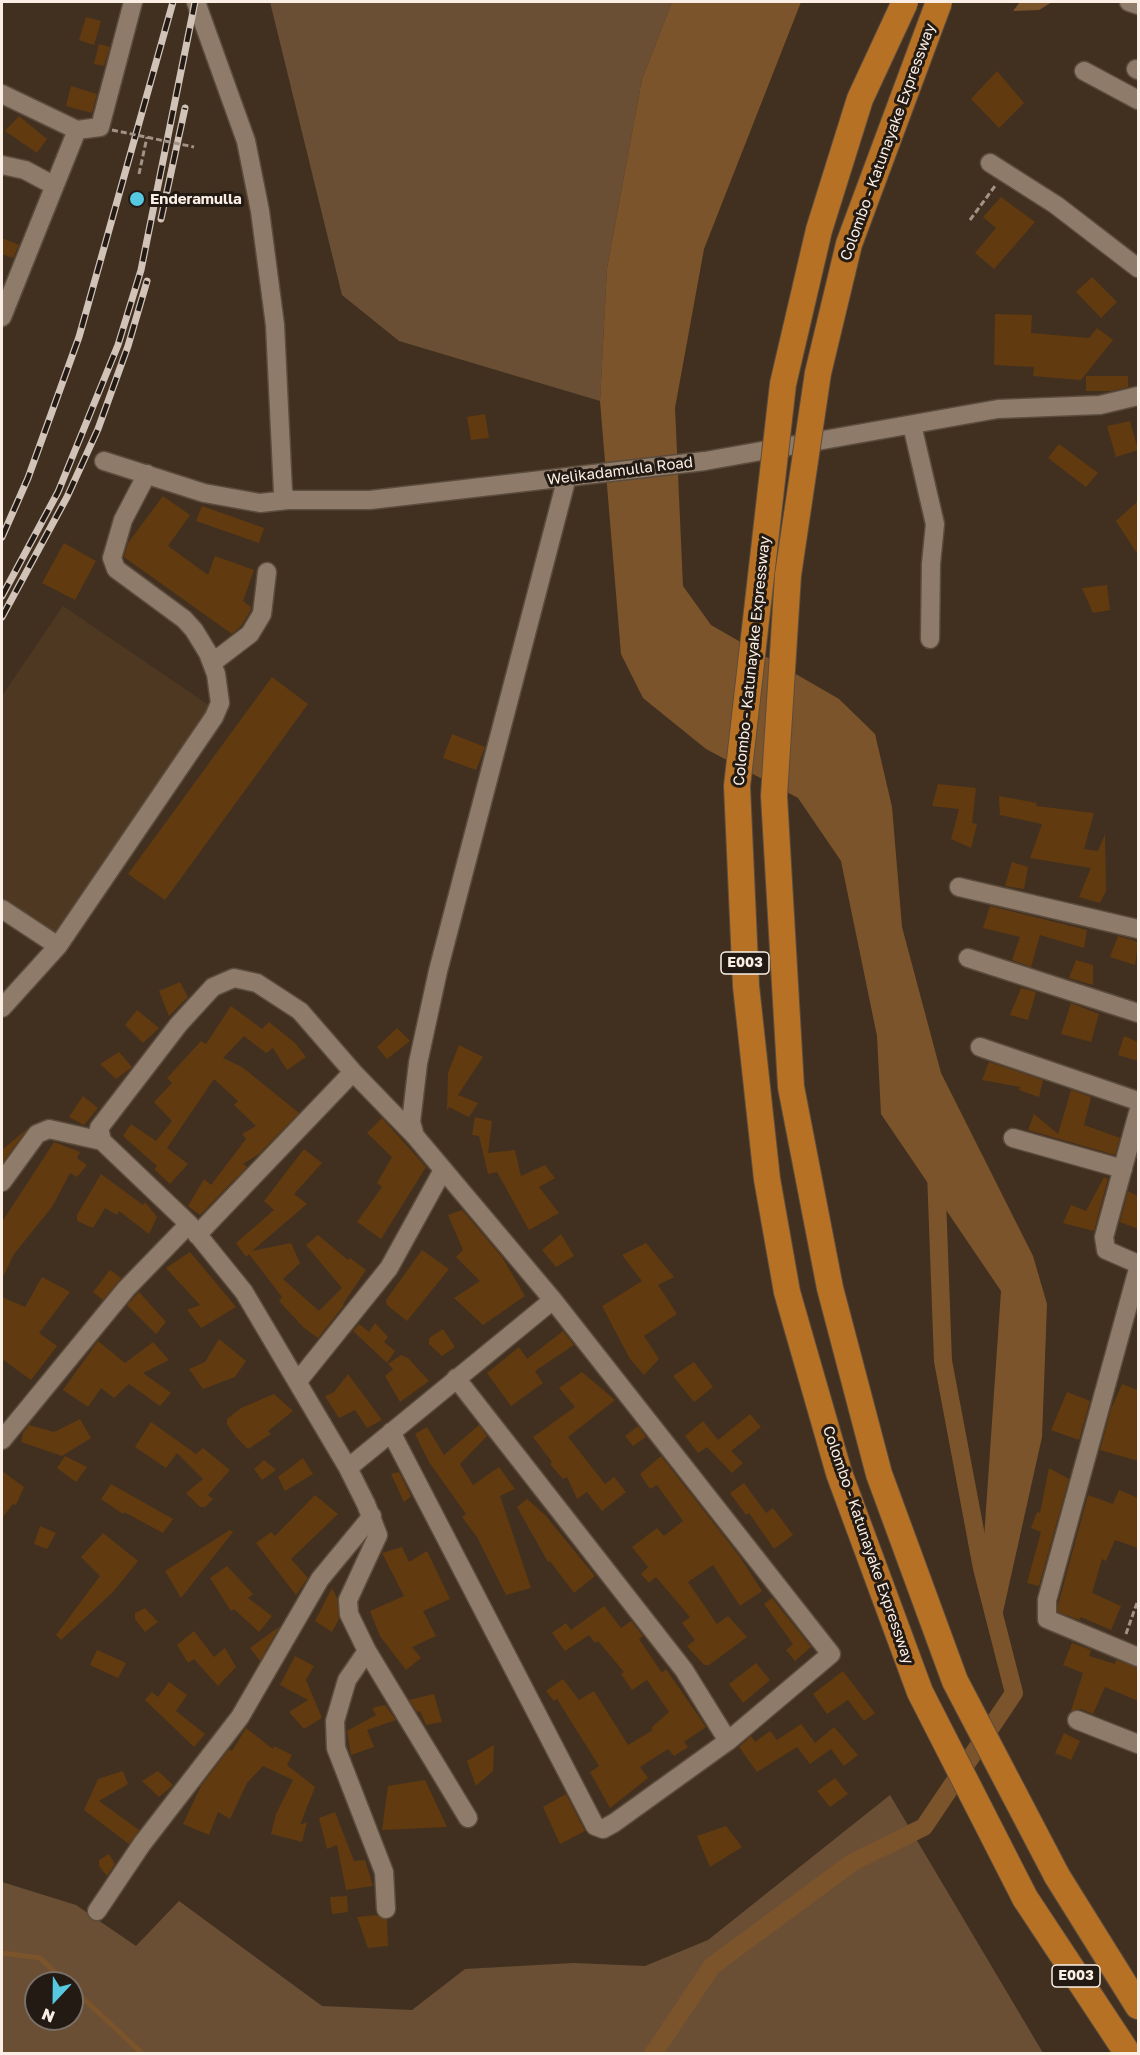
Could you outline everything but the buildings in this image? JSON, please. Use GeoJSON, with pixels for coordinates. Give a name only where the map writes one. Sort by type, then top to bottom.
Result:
{"type":"FeatureCollection","features":[{"type":"Feature","properties":{"kind":"highway","name":"Colombo - Katunayake Expressway"},"geometry":{"type":"LineString","coordinates":[[905,2],[860,99],[819,230],[783,384],[736,786],[746,986],[768,1179],[787,1292],[839,1473],[920,1692],[1025,1898],[1128,2054]]}},
{"type":"Feature","properties":{"kind":"highway","name":"Colombo - Katunayake Expressway"},"geometry":{"type":"LineString","coordinates":[[939,2],[849,244],[818,373],[788,575],[774,796],[791,1087],[830,1288],[879,1474],[955,1681],[1057,1876],[1138,2006]]}},
{"type":"Feature","properties":{"kind":"street"},"geometry":{"type":"LineString","coordinates":[[2,94],[77,130],[100,128],[133,2]]}},
{"type":"Feature","properties":{"kind":"street"},"geometry":{"type":"LineString","coordinates":[[196,2],[246,141],[260,211],[276,325],[283,492],[288,500]]}},
{"type":"Feature","properties":{"kind":"street"},"geometry":{"type":"LineString","coordinates":[[1129,2],[1138,5]]}},
{"type":"Feature","properties":{"kind":"street"},"geometry":{"type":"LineString","coordinates":[[1084,71],[1138,100]]}},
{"type":"Feature","properties":{"kind":"street"},"geometry":{"type":"LineString","coordinates":[[2,317],[53,185],[77,130]]}},
{"type":"Feature","properties":{"kind":"street"},"geometry":{"type":"LineString","coordinates":[[2,165],[25,170],[53,185]]}},
{"type":"Feature","properties":{"kind":"street"},"geometry":{"type":"LineString","coordinates":[[998,167],[1056,205],[1138,268]]}},
{"type":"Feature","properties":{"kind":"street","name":"Welikadamulla Road"},"geometry":{"type":"LineString","coordinates":[[104,461],[204,494],[260,503],[288,500],[370,500],[705,461],[998,409],[1100,405],[1138,396]]}},
{"type":"Feature","properties":{"kind":"street"},"geometry":{"type":"LineString","coordinates":[[912,425],[935,524],[931,564],[930,639]]}},
{"type":"Feature","properties":{"kind":"street"},"geometry":{"type":"LineString","coordinates":[[2,1008],[58,946],[214,717],[220,703],[219,687],[212,663],[184,619],[126,578],[116,569],[112,558],[123,520],[147,474]]}},
{"type":"Feature","properties":{"kind":"street"},"geometry":{"type":"LineString","coordinates":[[415,1136],[411,1122],[418,1063],[438,971],[567,477]]}},
{"type":"Feature","properties":{"kind":"street"},"geometry":{"type":"LineString","coordinates":[[212,663],[250,634],[262,614],[267,572]]}},
{"type":"Feature","properties":{"kind":"street"},"geometry":{"type":"LineString","coordinates":[[959,886],[1138,929]]}},
{"type":"Feature","properties":{"kind":"street"},"geometry":{"type":"LineString","coordinates":[[2,909],[58,946]]}},
{"type":"Feature","properties":{"kind":"street"},"geometry":{"type":"LineString","coordinates":[[968,958],[1138,1013]]}},
{"type":"Feature","properties":{"kind":"street"},"geometry":{"type":"LineString","coordinates":[[102,1141],[99,1128],[179,1024],[213,987],[234,978],[257,983],[300,1011],[353,1072],[415,1136],[553,1300],[831,1654],[728,1741],[614,1823],[603,1829],[595,1826],[390,1432]]}},
{"type":"Feature","properties":{"kind":"street"},"geometry":{"type":"LineString","coordinates":[[980,1047],[1138,1101]]}},
{"type":"Feature","properties":{"kind":"street"},"geometry":{"type":"LineString","coordinates":[[2,1440],[126,1289],[193,1229],[353,1072]]}},
{"type":"Feature","properties":{"kind":"street"},"geometry":{"type":"LineString","coordinates":[[1138,1113],[1104,1237],[1106,1250],[1138,1264]]}},
{"type":"Feature","properties":{"kind":"street"},"geometry":{"type":"LineString","coordinates":[[2,1182],[37,1134],[50,1129],[102,1141],[193,1229],[244,1292],[348,1468],[372,1516],[378,1535],[348,1600],[349,1614],[367,1651],[468,1818]]}},
{"type":"Feature","properties":{"kind":"street"},"geometry":{"type":"LineString","coordinates":[[1013,1138],[1123,1169]]}},
{"type":"Feature","properties":{"kind":"street"},"geometry":{"type":"LineString","coordinates":[[298,1381],[389,1268],[443,1170]]}},
{"type":"Feature","properties":{"kind":"street"},"geometry":{"type":"LineString","coordinates":[[1138,1269],[1047,1600],[1047,1619],[1138,1657]]}},
{"type":"Feature","properties":{"kind":"street"},"geometry":{"type":"LineString","coordinates":[[348,1468],[553,1300]]}},
{"type":"Feature","properties":{"kind":"street"},"geometry":{"type":"LineString","coordinates":[[456,1378],[684,1670],[728,1741]]}},
{"type":"Feature","properties":{"kind":"street"},"geometry":{"type":"LineString","coordinates":[[98,1911],[142,1844],[240,1717],[320,1579],[372,1516]]}},
{"type":"Feature","properties":{"kind":"street"},"geometry":{"type":"LineString","coordinates":[[367,1651],[347,1680],[335,1721],[336,1748],[384,1872],[386,1909]]}},
{"type":"Feature","properties":{"kind":"street"},"geometry":{"type":"LineString","coordinates":[[1077,1720],[1138,1744]]}},
{"type":"Feature","properties":{"kind":"path"},"geometry":{"type":"LineString","coordinates":[[112,130],[195,147]]}},
{"type":"Feature","properties":{"kind":"path"},"geometry":{"type":"LineString","coordinates":[[139,174],[147,137]]}},
{"type":"Feature","properties":{"kind":"path"},"geometry":{"type":"LineString","coordinates":[[970,220],[998,167]]}},
{"type":"Feature","properties":{"kind":"path"},"geometry":{"type":"LineString","coordinates":[[1120,1650],[1138,1600]]}},
{"type":"Feature","properties":{"kind":"shaded area"},"geometry":{"type":"Polygon","coordinates":[[[270,2],[672,2],[642,79],[607,268],[600,401],[399,341],[342,295],[270,2]]]}},
{"type":"Feature","properties":{"kind":"shaded area"},"geometry":{"type":"Polygon","coordinates":[[[672,2],[801,2],[704,249],[675,408],[683,586],[711,625],[839,699],[875,734],[892,807],[902,927],[941,1073],[1033,1256],[1047,1304],[1042,1437],[1001,1621],[982,1568],[1001,1291],[881,1114],[877,1036],[841,861],[798,798],[706,749],[643,698],[621,654],[600,401],[607,268],[642,79],[672,2]]]}},
{"type":"Feature","properties":{"kind":"shaded area"},"geometry":{"type":"Polygon","coordinates":[[[1020,2],[1052,2],[1039,10],[1013,11],[1020,2]]]}},
{"type":"Feature","properties":{"kind":"shaded area"},"geometry":{"type":"Polygon","coordinates":[[[63,606],[210,706],[51,938],[2,904],[2,696],[63,606]]]}},
{"type":"Feature","properties":{"kind":"shaded area"},"geometry":{"type":"Polygon","coordinates":[[[890,1795],[1043,2053],[2,2053],[2,1882],[76,1905],[136,1946],[179,1901],[322,2006],[412,2010],[465,1969],[573,1963],[645,1966],[708,1940],[890,1795]]]}},
{"type":"Feature","properties":{"kind":"waterway"},"geometry":{"type":"LineString","coordinates":[[653,2054],[712,1966],[853,1862],[924,1827],[1014,1693],[982,1568],[943,1361],[936,1172]]}},
{"type":"Feature","properties":{"kind":"waterway"},"geometry":{"type":"LineString","coordinates":[[2,1953],[40,1958],[54,1971]]}},
{"type":"Feature","properties":{"kind":"waterway"},"geometry":{"type":"LineString","coordinates":[[84,1999],[143,2054]]}},
{"type":"Feature","properties":{"kind":"railway"},"geometry":{"type":"LineString","coordinates":[[2,537],[28,478],[79,337],[173,2]]}},
{"type":"Feature","properties":{"kind":"railway"},"geometry":{"type":"LineString","coordinates":[[2,596],[58,492],[118,345],[141,270],[195,2]]}},
{"type":"Feature","properties":{"kind":"railway"},"geometry":{"type":"LineString","coordinates":[[161,219],[185,108]]}},
{"type":"Feature","properties":{"kind":"railway"},"geometry":{"type":"LineString","coordinates":[[2,617],[67,497],[98,429],[128,346],[147,281]]}},
{"type":"Feature","properties":{"kind":"place","name":"Enderamulla"},"geometry":{"type":"Point","coordinates":[137,199]}}]}
